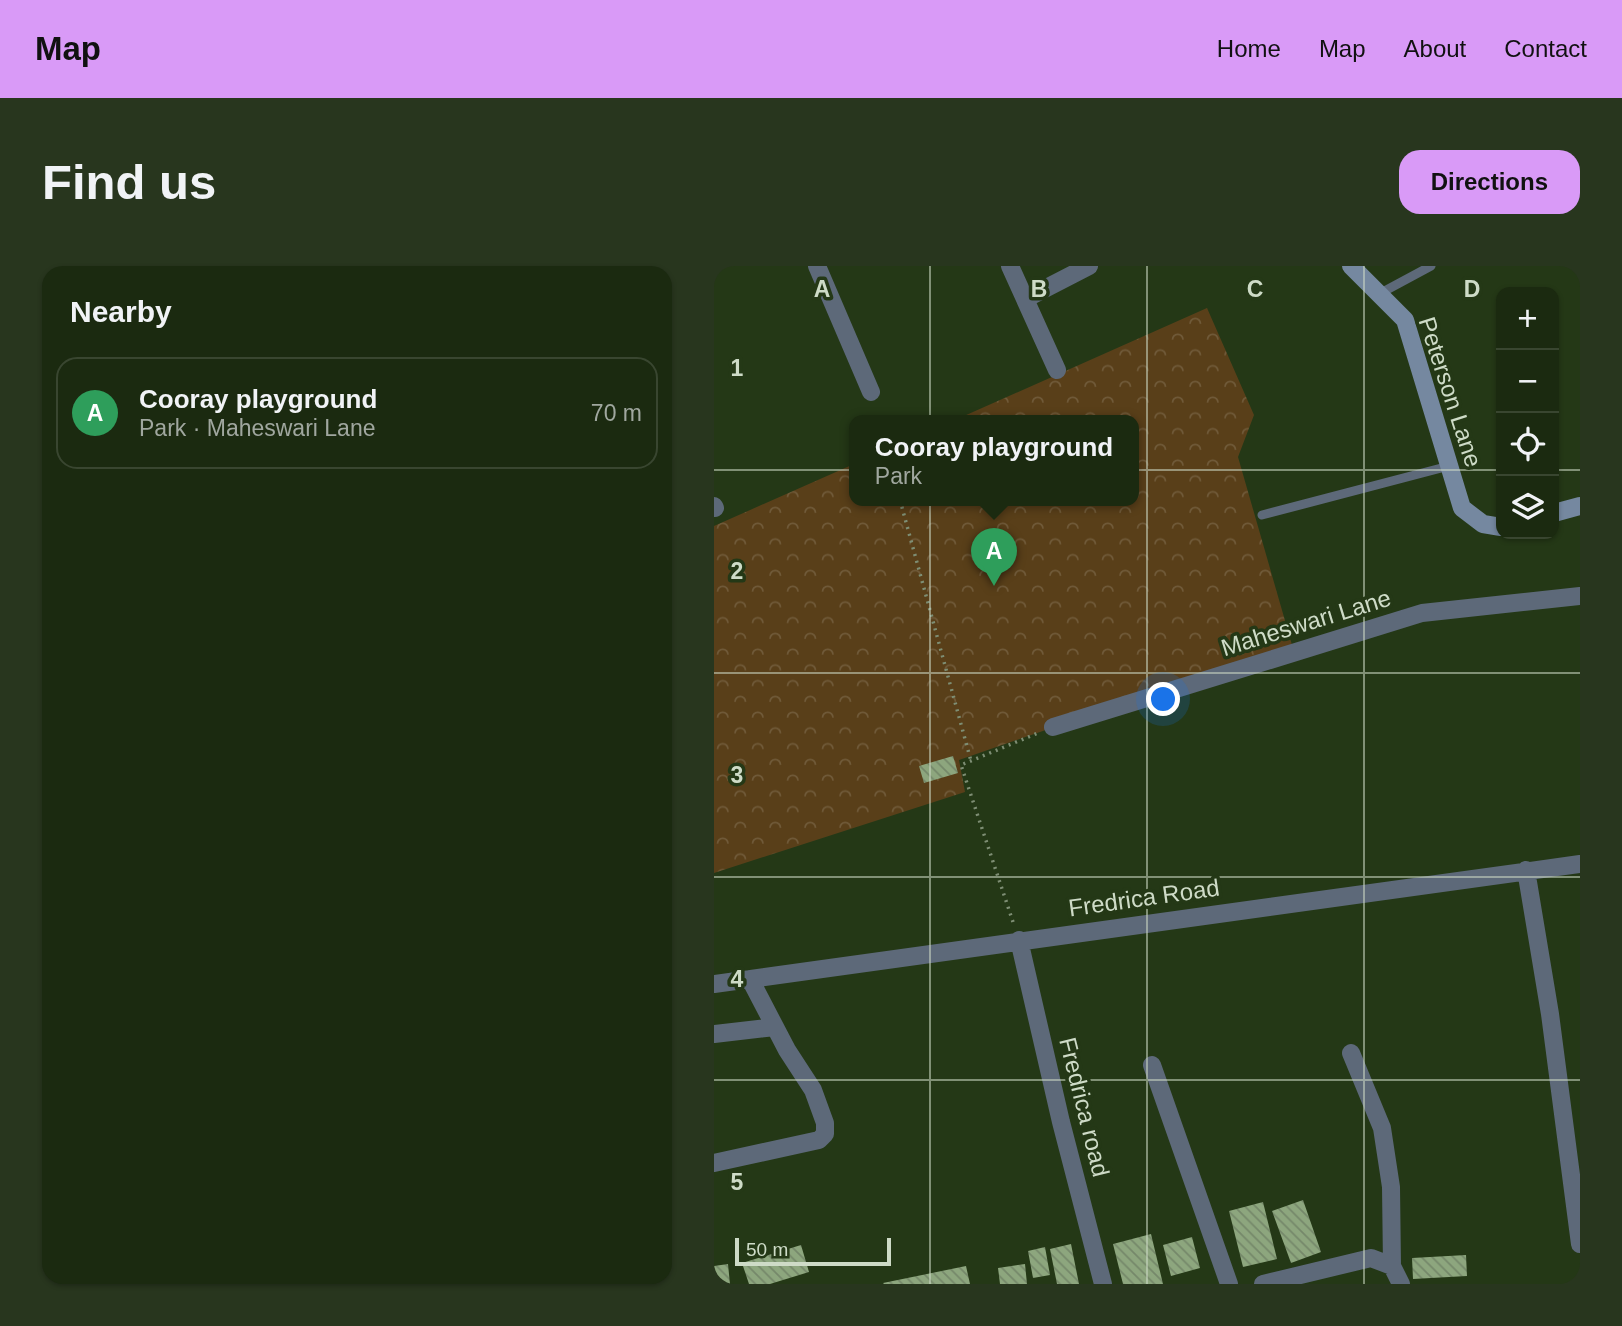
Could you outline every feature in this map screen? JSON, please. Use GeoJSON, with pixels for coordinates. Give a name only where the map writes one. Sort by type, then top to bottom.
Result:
{"type":"FeatureCollection","features":[{"type":"Feature","properties":{"kind":"street"},"geometry":{"type":"LineString","coordinates":[[817,266],[871,392]]}},
{"type":"Feature","properties":{"kind":"street"},"geometry":{"type":"LineString","coordinates":[[1010,266],[1057,370]]}},
{"type":"Feature","properties":{"kind":"street"},"geometry":{"type":"LineString","coordinates":[[1025,299],[1089,266]]}},
{"type":"Feature","properties":{"kind":"street","name":"Peterson Lane"},"geometry":{"type":"LineString","coordinates":[[1350,266],[1405,320],[1462,508],[1483,524],[1496,526]]}},
{"type":"Feature","properties":{"kind":"street"},"geometry":{"type":"LineString","coordinates":[[1559,512],[1580,506]]}},
{"type":"Feature","properties":{"kind":"street","name":"Maheswari Lane"},"geometry":{"type":"LineString","coordinates":[[1053,727],[1422,613],[1580,596]]}},
{"type":"Feature","properties":{"kind":"street","name":"Fredrica Road"},"geometry":{"type":"LineString","coordinates":[[714,984],[1580,864]]}},
{"type":"Feature","properties":{"kind":"street"},"geometry":{"type":"LineString","coordinates":[[1526,870],[1550,1014],[1580,1244]]}},
{"type":"Feature","properties":{"kind":"street","name":"Fredrica road"},"geometry":{"type":"LineString","coordinates":[[1019,940],[1061,1122],[1103,1284]]}},
{"type":"Feature","properties":{"kind":"street"},"geometry":{"type":"LineString","coordinates":[[714,1164],[819,1140],[825,1134],[825,1123],[813,1090],[787,1051],[750,979]]}},
{"type":"Feature","properties":{"kind":"street"},"geometry":{"type":"LineString","coordinates":[[714,1034],[775,1027]]}},
{"type":"Feature","properties":{"kind":"street"},"geometry":{"type":"LineString","coordinates":[[1351,1053],[1382,1128],[1391,1187],[1392,1266],[1401,1284]]}},
{"type":"Feature","properties":{"kind":"street"},"geometry":{"type":"LineString","coordinates":[[1152,1065],[1229,1284]]}},
{"type":"Feature","properties":{"kind":"street"},"geometry":{"type":"LineString","coordinates":[[1263,1284],[1371,1258],[1392,1266]]}},
{"type":"Feature","properties":{"kind":"lane"},"geometry":{"type":"LineString","coordinates":[[1379,294],[1432,266]]}},
{"type":"Feature","properties":{"kind":"lane"},"geometry":{"type":"LineString","coordinates":[[1262,515],[1449,466]]}},
{"type":"Feature","properties":{"kind":"path"},"geometry":{"type":"LineString","coordinates":[[902,506],[971,761]]}},
{"type":"Feature","properties":{"kind":"path"},"geometry":{"type":"LineString","coordinates":[[1019,940],[961,765],[1053,727]]}},
{"type":"Feature","properties":{"kind":"green space"},"geometry":{"type":"Polygon","coordinates":[[[1207,308],[1254,415],[1238,457],[1292,645],[959,760],[965,792],[714,873],[714,526],[849,466],[849,506],[1139,506],[1139,415],[966,415],[1207,308]]]}},
{"type":"Feature","properties":{"kind":"building"},"geometry":{"type":"Polygon","coordinates":[[[953,756],[958,773],[924,783],[919,766],[953,756]]]}},
{"type":"Feature","properties":{"kind":"building"},"geometry":{"type":"Polygon","coordinates":[[[1303,1200],[1321,1252],[1291,1263],[1272,1211],[1303,1200]]]}},
{"type":"Feature","properties":{"kind":"building"},"geometry":{"type":"Polygon","coordinates":[[[1263,1202],[1277,1259],[1243,1267],[1229,1211],[1263,1202]]]}},
{"type":"Feature","properties":{"kind":"building"},"geometry":{"type":"Polygon","coordinates":[[[1151,1234],[1163,1284],[1123,1284],[1113,1244],[1151,1234]]]}},
{"type":"Feature","properties":{"kind":"building"},"geometry":{"type":"Polygon","coordinates":[[[1192,1237],[1200,1268],[1171,1276],[1163,1245],[1192,1237]]]}},
{"type":"Feature","properties":{"kind":"building"},"geometry":{"type":"Polygon","coordinates":[[[1071,1244],[1079,1284],[1057,1284],[1050,1249],[1071,1244]]]}},
{"type":"Feature","properties":{"kind":"building"},"geometry":{"type":"Polygon","coordinates":[[[801,1245],[809,1272],[770,1284],[749,1284],[742,1263],[801,1245]]]}},
{"type":"Feature","properties":{"kind":"building"},"geometry":{"type":"Polygon","coordinates":[[[1045,1247],[1050,1275],[1033,1278],[1028,1251],[1045,1247]]]}},
{"type":"Feature","properties":{"kind":"building"},"geometry":{"type":"Polygon","coordinates":[[[1466,1255],[1467,1276],[1413,1279],[1412,1258],[1466,1255]]]}},
{"type":"Feature","properties":{"kind":"building"},"geometry":{"type":"Polygon","coordinates":[[[728,1264],[730,1284],[714,1284],[714,1266],[728,1264]]]}},
{"type":"Feature","properties":{"kind":"building"},"geometry":{"type":"Polygon","coordinates":[[[1025,1264],[1027,1284],[1000,1284],[998,1268],[1025,1264]]]}},
{"type":"Feature","properties":{"kind":"building"},"geometry":{"type":"Polygon","coordinates":[[[966,1266],[970,1284],[883,1283],[966,1266]]]}},
{"type":"Feature","properties":{"kind":"place","name":"Cooray playground"},"geometry":{"type":"Point","coordinates":[994,586]}}]}
